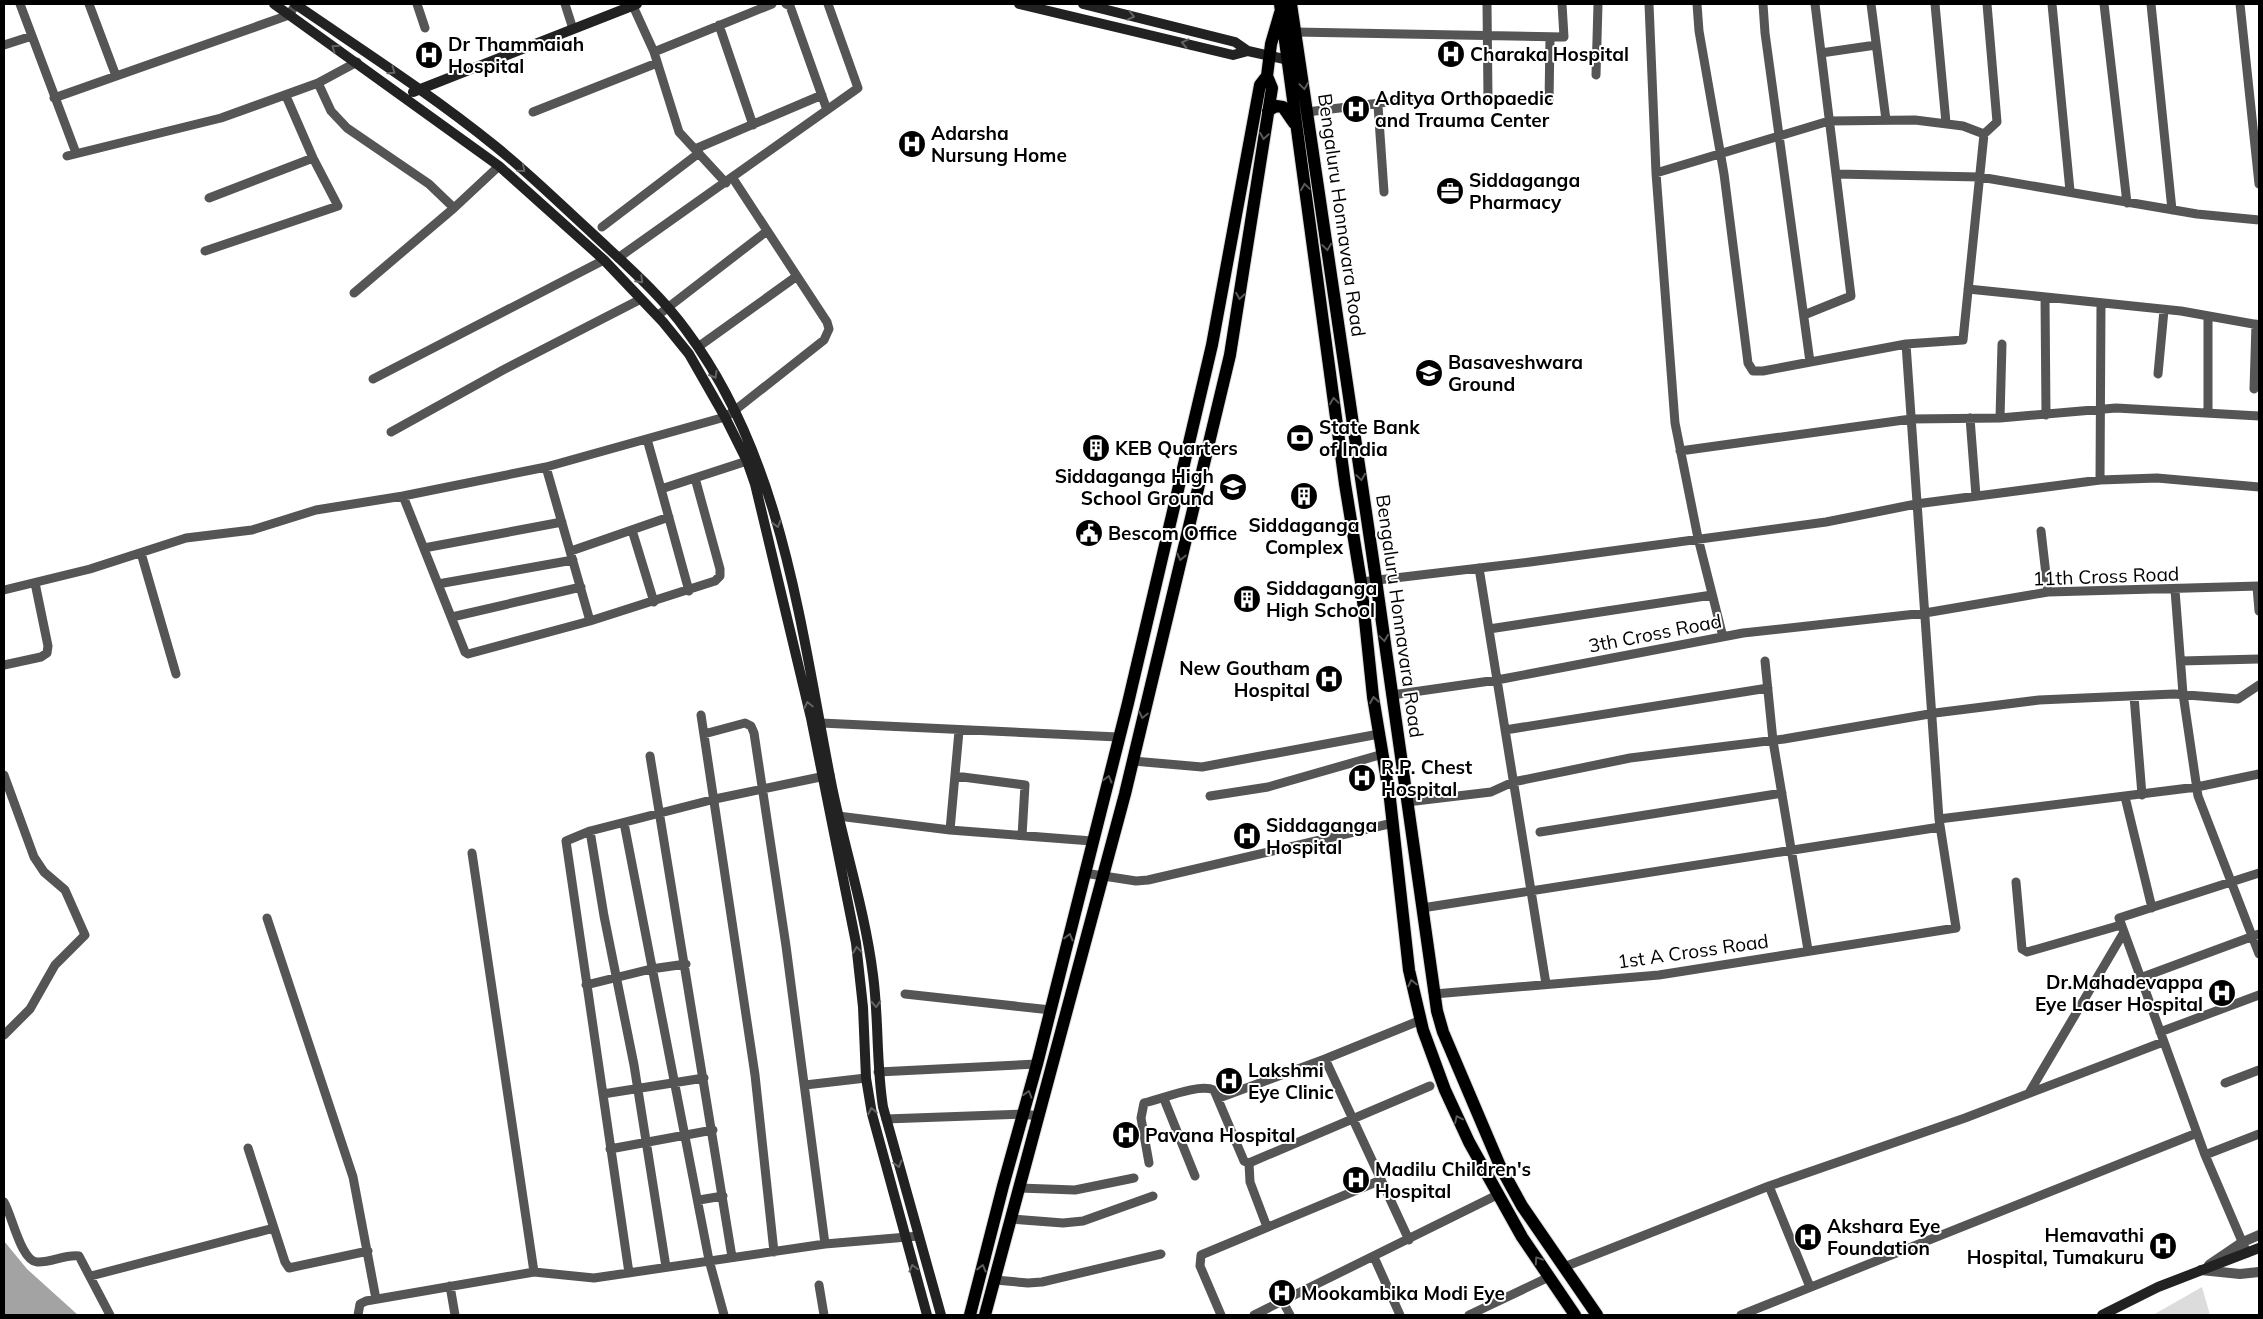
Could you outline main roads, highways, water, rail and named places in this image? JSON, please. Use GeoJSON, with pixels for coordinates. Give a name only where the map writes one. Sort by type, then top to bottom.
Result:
{"type":"FeatureCollection","features":[{"type":"Feature","properties":{"kind":"main road"},"geometry":{"type":"LineString","coordinates":[[274,4],[499,166],[604,260],[657,316],[689,354],[747,462],[755,484],[800,672],[856,885],[870,950],[876,1002],[878,1072],[886,1119],[941,1315]]}},
{"type":"Feature","properties":{"kind":"main road"},"geometry":{"type":"LineString","coordinates":[[296,4],[494,146],[618,258],[668,307],[698,347],[734,411],[758,464],[777,522],[806,642],[821,723],[826,775],[856,944],[863,1007],[866,1078],[872,1114],[927,1315]]}},
{"type":"Feature","properties":{"kind":"main road"},"geometry":{"type":"LineString","coordinates":[[1019,4],[1233,54],[1248,51]]}},
{"type":"Feature","properties":{"kind":"main road"},"geometry":{"type":"LineString","coordinates":[[1083,4],[1236,42],[1248,51],[1294,61]]}},
{"type":"Feature","properties":{"kind":"main road"},"geometry":{"type":"LineString","coordinates":[[403,96],[635,5]]}},
{"type":"Feature","properties":{"kind":"main road"},"geometry":{"type":"LineString","coordinates":[[970,1315],[1051,1010],[1118,737],[1212,345],[1260,85],[1267,76],[1275,28],[1285,6]]}},
{"type":"Feature","properties":{"kind":"main road","name":"Bengaluru Honnavara Road"},"geometry":{"type":"LineString","coordinates":[[1285,6],[1295,32],[1294,61],[1297,128],[1345,484],[1361,582],[1379,734],[1393,823],[1409,970],[1421,1020],[1445,1090],[1497,1195],[1575,1315]]}},
{"type":"Feature","properties":{"kind":"main road","name":"Bengaluru Honnavara Road"},"geometry":{"type":"LineString","coordinates":[[1285,6],[1294,61],[1308,112],[1434,994],[1443,1032],[1500,1166],[1522,1206],[1597,1315]]}},
{"type":"Feature","properties":{"kind":"main road"},"geometry":{"type":"LineString","coordinates":[[985,1315],[1133,761],[1230,356],[1272,88],[1267,76]]}},
{"type":"Feature","properties":{"kind":"main road"},"geometry":{"type":"LineString","coordinates":[[1268,111],[1276,106],[1283,106],[1297,128]]}},
{"type":"Feature","properties":{"kind":"main road"},"geometry":{"type":"LineString","coordinates":[[2102,1315],[2158,1287],[2259,1248]]}},
{"type":"Feature","properties":{"kind":"place","name":"Charaka Hospital"},"geometry":{"type":"Point","coordinates":[1451,54]}},
{"type":"Feature","properties":{"kind":"place","name":"Dr Thammaiah Hospital"},"geometry":{"type":"Point","coordinates":[429,55]}},
{"type":"Feature","properties":{"kind":"place","name":"Aditya Orthopaedic and Trauma Center"},"geometry":{"type":"Point","coordinates":[1356,109]}},
{"type":"Feature","properties":{"kind":"place","name":"Adarsha Nursung Home"},"geometry":{"type":"Point","coordinates":[912,144]}},
{"type":"Feature","properties":{"kind":"place","name":"Siddaganga Pharmacy"},"geometry":{"type":"Point","coordinates":[1450,191]}},
{"type":"Feature","properties":{"kind":"place","name":"Basaveshwara Ground"},"geometry":{"type":"Point","coordinates":[1429,373]}},
{"type":"Feature","properties":{"kind":"place","name":"State Bank of India"},"geometry":{"type":"Point","coordinates":[1300,438]}},
{"type":"Feature","properties":{"kind":"place","name":"KEB Quarters"},"geometry":{"type":"Point","coordinates":[1096,448]}},
{"type":"Feature","properties":{"kind":"place","name":"Siddaganga High School Ground"},"geometry":{"type":"Point","coordinates":[1233,487]}},
{"type":"Feature","properties":{"kind":"place","name":"Siddaganga Complex"},"geometry":{"type":"Point","coordinates":[1304,496]}},
{"type":"Feature","properties":{"kind":"place","name":"Bescom Office"},"geometry":{"type":"Point","coordinates":[1089,533]}},
{"type":"Feature","properties":{"kind":"place","name":"Siddaganga High School"},"geometry":{"type":"Point","coordinates":[1247,599]}},
{"type":"Feature","properties":{"kind":"place","name":"New Goutham Hospital"},"geometry":{"type":"Point","coordinates":[1329,679]}},
{"type":"Feature","properties":{"kind":"place","name":"R.P. Chest Hospital"},"geometry":{"type":"Point","coordinates":[1362,778]}},
{"type":"Feature","properties":{"kind":"place","name":"Siddaganga Hospital"},"geometry":{"type":"Point","coordinates":[1247,836]}},
{"type":"Feature","properties":{"kind":"place","name":"Dr.Mahadevappa Eye Laser Hospital"},"geometry":{"type":"Point","coordinates":[2222,993]}},
{"type":"Feature","properties":{"kind":"place","name":"Lakshmi Eye Clinic"},"geometry":{"type":"Point","coordinates":[1229,1081]}},
{"type":"Feature","properties":{"kind":"place","name":"Pavana Hospital"},"geometry":{"type":"Point","coordinates":[1126,1135]}},
{"type":"Feature","properties":{"kind":"place","name":"Madilu Children's Hospital"},"geometry":{"type":"Point","coordinates":[1356,1180]}},
{"type":"Feature","properties":{"kind":"place","name":"Akshara Eye Foundation"},"geometry":{"type":"Point","coordinates":[1808,1237]}},
{"type":"Feature","properties":{"kind":"place","name":"Hemavathi Hospital, Tumakuru"},"geometry":{"type":"Point","coordinates":[2163,1246]}},
{"type":"Feature","properties":{"kind":"place","name":"Mookambika Modi Eye"},"geometry":{"type":"Point","coordinates":[1282,1293]}}]}
